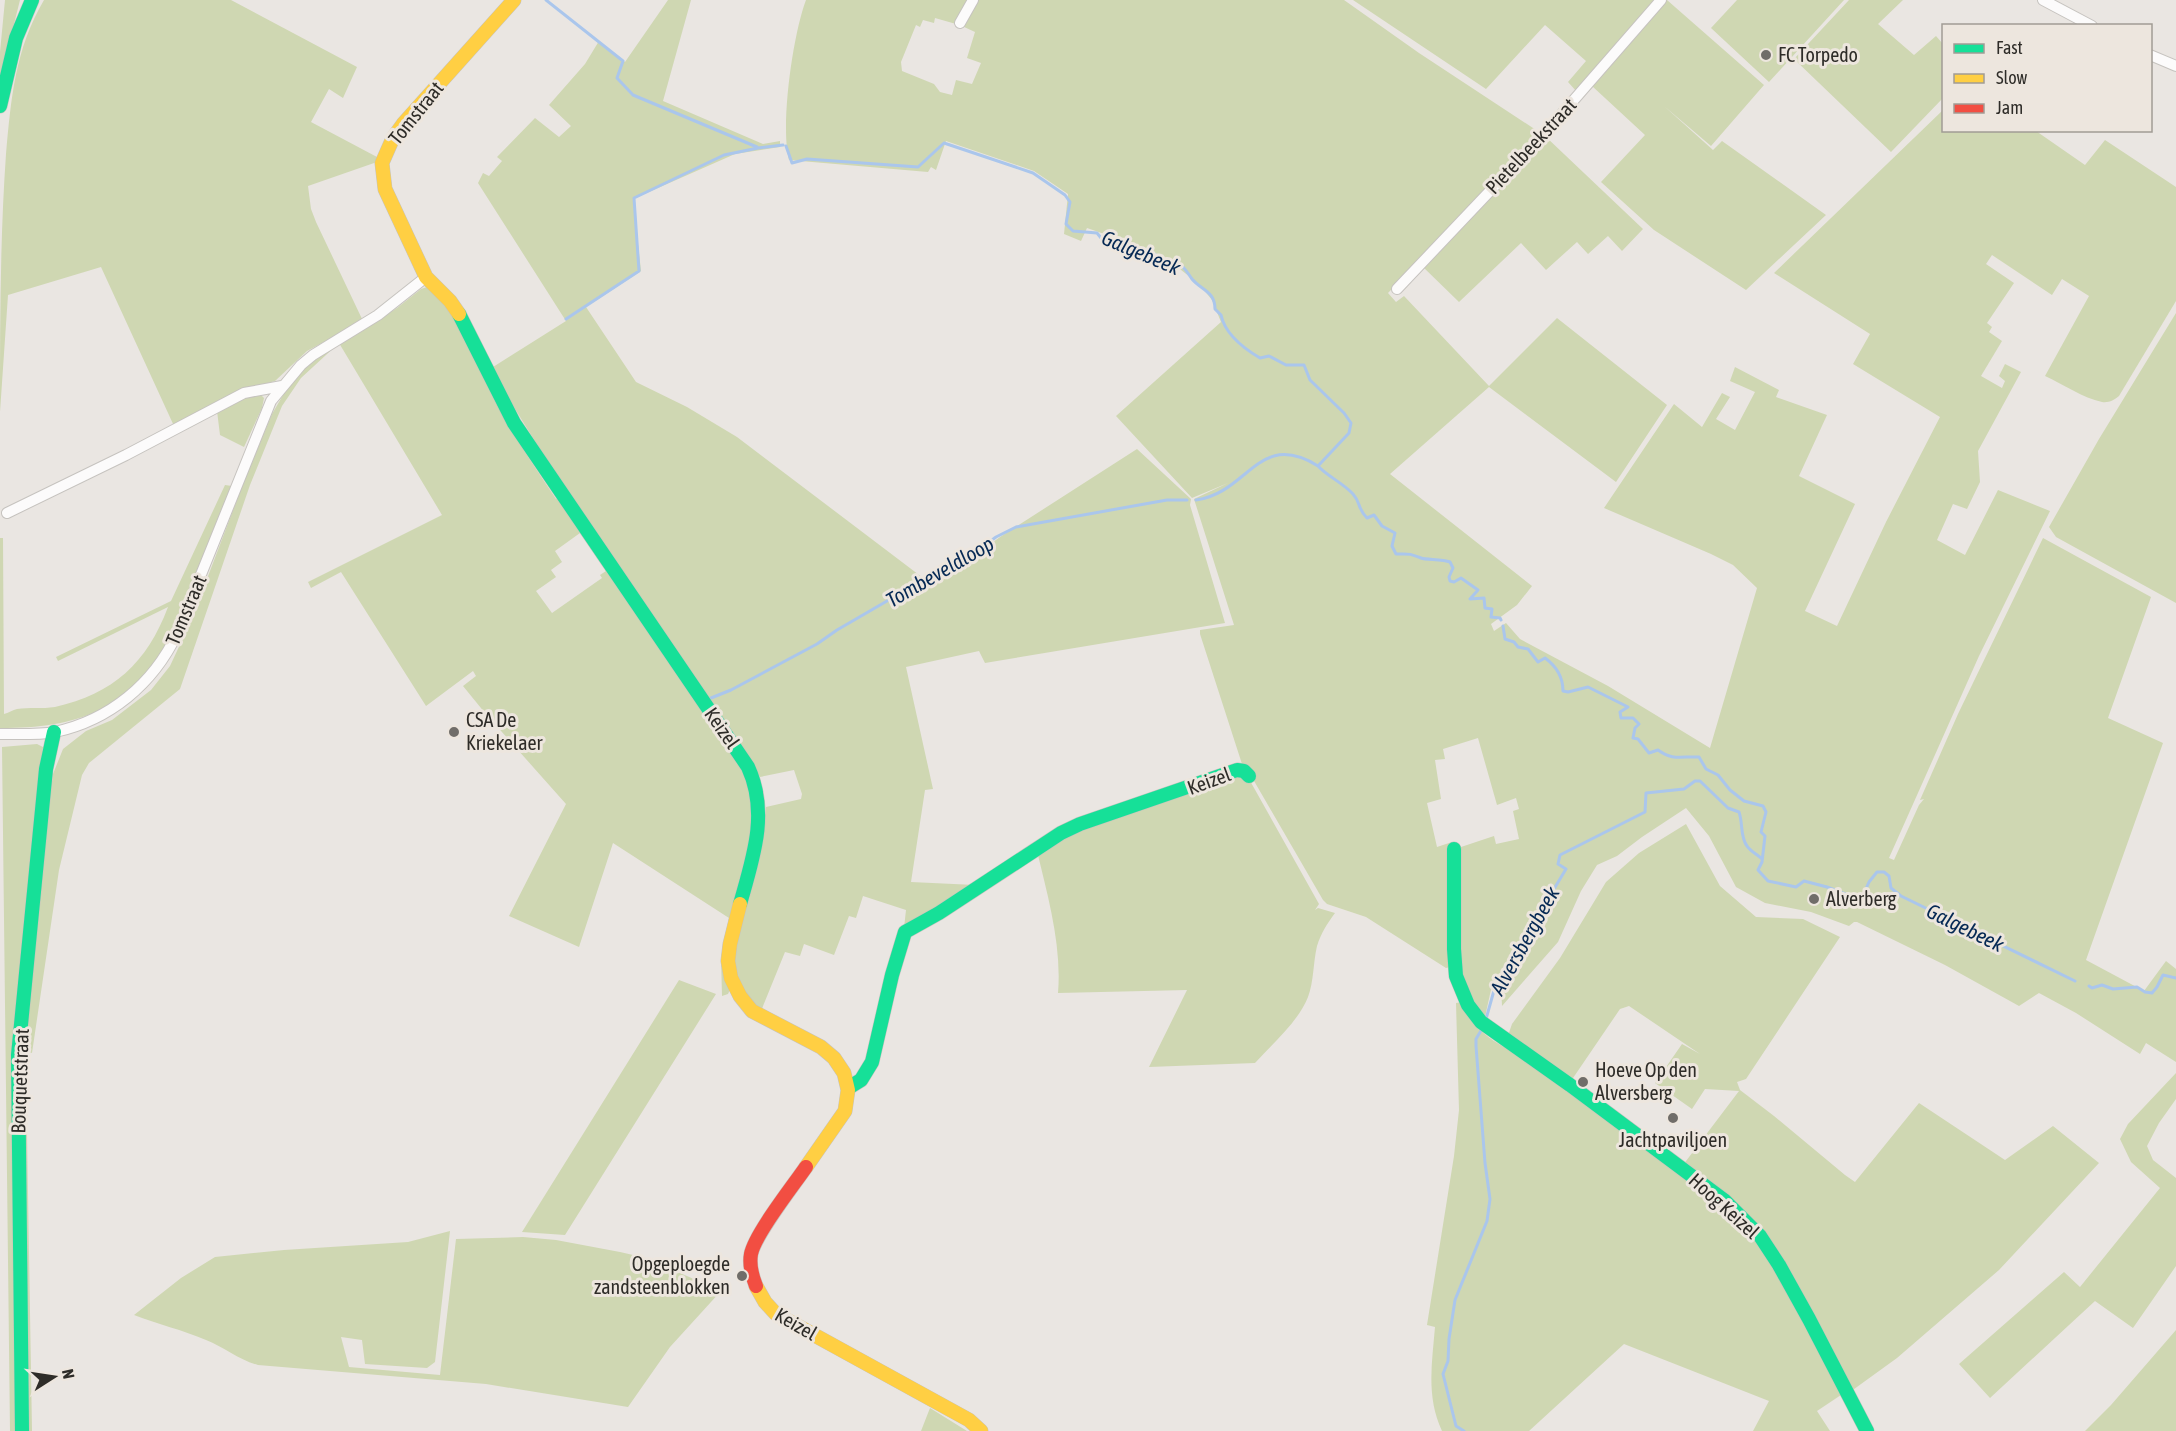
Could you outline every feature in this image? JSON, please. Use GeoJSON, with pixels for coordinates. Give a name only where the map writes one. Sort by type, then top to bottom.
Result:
{"type":"FeatureCollection","features":[{"type":"Feature","properties":{"kind":"main road"},"geometry":{"type":"LineString","coordinates":[[0,106],[6,68],[19,26],[32,0]]}},
{"type":"Feature","properties":{"kind":"main road","name":"Tomstraat"},"geometry":{"type":"LineString","coordinates":[[486,367],[450,301],[426,277],[390,204],[385,189],[382,163],[393,138],[403,124],[514,0]]}},
{"type":"Feature","properties":{"kind":"main road","name":"Keizel"},"geometry":{"type":"LineString","coordinates":[[486,367],[514,423],[741,756],[756,783],[759,805],[758,824],[728,953],[728,967],[743,1002],[752,1011],[830,1053],[842,1066],[846,1075],[849,1098],[845,1111],[751,1252],[750,1265],[758,1291],[765,1305],[776,1314],[969,1420],[981,1431]]}},
{"type":"Feature","properties":{"kind":"main road","name":"Bouquetstraat"},"geometry":{"type":"LineString","coordinates":[[22,1431],[18,1055],[46,769],[54,732]]}},
{"type":"Feature","properties":{"kind":"main road","name":"Keizel"},"geometry":{"type":"LineString","coordinates":[[848,1088],[861,1080],[872,1062],[905,932],[939,914],[1061,833],[1080,824],[1238,770],[1244,771],[1249,776]]}},
{"type":"Feature","properties":{"kind":"main road","name":"Hoog Keizel"},"geometry":{"type":"LineString","coordinates":[[1454,849],[1456,976],[1468,1005],[1480,1022],[1570,1085],[1724,1200],[1760,1236],[1804,1310],[1867,1431]]}},
{"type":"Feature","properties":{"kind":"street"},"geometry":{"type":"LineString","coordinates":[[960,23],[973,0]]}},
{"type":"Feature","properties":{"kind":"street","name":"Pietelbeekstraat"},"geometry":{"type":"LineString","coordinates":[[1397,289],[1545,133],[1661,0]]}},
{"type":"Feature","properties":{"kind":"street"},"geometry":{"type":"LineString","coordinates":[[2043,0],[2088,24]]}},
{"type":"Feature","properties":{"kind":"street"},"geometry":{"type":"LineString","coordinates":[[2152,55],[2176,66]]}},
{"type":"Feature","properties":{"kind":"street","name":"Tomstraat"},"geometry":{"type":"LineString","coordinates":[[0,734],[54,732],[84,724],[106,713],[145,683],[160,664],[177,634],[271,401],[282,386],[313,355],[378,315],[426,277]]}},
{"type":"Feature","properties":{"kind":"street"},"geometry":{"type":"LineString","coordinates":[[7,513],[126,455],[244,393],[282,386]]}},
{"type":"Feature","properties":{"kind":"green space"},"geometry":{"type":"Polygon","coordinates":[[[5,0],[20,0],[0,80],[0,52],[5,0]]]}},
{"type":"Feature","properties":{"kind":"green space"},"geometry":{"type":"Polygon","coordinates":[[[44,0],[231,0],[357,67],[343,98],[329,89],[311,122],[377,157],[377,162],[308,186],[311,209],[316,222],[363,321],[307,351],[275,381],[244,390],[174,426],[101,267],[8,295],[0,412],[3,218],[10,114],[21,56],[34,18],[44,0]]]}},
{"type":"Feature","properties":{"kind":"green space"},"geometry":{"type":"Polygon","coordinates":[[[668,0],[691,0],[663,101],[763,144],[780,141],[780,147],[735,154],[633,199],[641,271],[586,307],[636,382],[687,407],[737,437],[931,584],[1137,449],[1191,499],[1190,505],[1225,623],[985,663],[979,651],[906,667],[933,789],[925,790],[911,882],[975,885],[936,911],[904,928],[906,910],[863,896],[856,918],[849,916],[834,955],[804,944],[800,956],[785,952],[761,1011],[747,998],[739,983],[735,967],[735,948],[766,807],[801,799],[802,794],[794,770],[760,777],[714,707],[706,713],[744,770],[753,795],[754,812],[750,848],[730,918],[732,920],[725,948],[724,965],[729,984],[728,994],[722,996],[721,958],[729,918],[613,843],[579,947],[509,916],[566,804],[463,686],[476,676],[473,671],[426,706],[341,572],[311,588],[308,582],[442,515],[339,343],[366,328],[427,287],[449,310],[497,405],[556,499],[567,493],[504,391],[493,367],[566,321],[478,183],[483,173],[489,176],[502,161],[497,157],[535,118],[559,137],[571,126],[549,105],[585,64],[599,41],[625,62],[668,0]],[[580,533],[555,551],[562,562],[551,570],[556,577],[536,591],[552,613],[602,578],[600,575],[606,571],[580,533]]]}},
{"type":"Feature","properties":{"kind":"green space"},"geometry":{"type":"Polygon","coordinates":[[[806,0],[968,0],[956,24],[935,18],[934,23],[923,20],[920,27],[916,25],[901,62],[902,71],[934,84],[940,92],[952,95],[956,80],[972,84],[981,63],[967,58],[975,32],[962,26],[976,0],[1344,0],[1419,53],[1536,130],[1539,136],[1388,293],[1396,302],[1404,296],[1489,386],[1557,318],[1667,405],[1616,482],[1489,387],[1390,474],[1532,586],[1517,605],[1491,624],[1494,631],[1506,623],[1520,639],[1608,686],[1710,748],[1757,588],[1733,565],[1604,508],[1674,404],[1702,427],[1722,393],[1730,397],[1716,419],[1735,430],[1755,392],[1730,381],[1735,367],[1779,390],[1776,397],[1827,415],[1799,476],[1855,504],[1805,611],[1837,626],[1886,522],[1940,417],[1853,364],[1870,334],[1774,273],[1942,111],[1942,132],[2037,132],[2085,165],[2105,140],[2176,187],[2176,301],[2119,396],[2111,401],[2102,402],[2088,397],[2045,376],[2089,296],[2062,279],[2052,295],[1992,255],[1986,264],[2014,283],[1987,323],[1992,327],[1989,332],[2002,341],[1981,376],[2002,388],[2005,381],[1999,376],[2005,364],[2021,372],[1978,451],[1980,482],[1967,509],[1953,504],[1937,540],[1965,555],[1998,490],[2050,511],[1979,656],[1889,858],[1894,860],[1919,805],[1924,799],[1920,800],[1958,714],[2043,538],[2151,597],[2108,718],[2163,743],[2086,960],[2144,991],[2166,961],[2176,969],[2176,1062],[2146,1043],[2140,1054],[2076,1013],[2039,993],[2019,1006],[1945,965],[1857,922],[1849,926],[1811,912],[1765,903],[1736,887],[1709,836],[1686,808],[1617,856],[1597,865],[1581,891],[1558,942],[1502,1006],[1501,985],[1510,961],[1492,985],[1485,1017],[1480,1017],[1458,968],[1458,848],[1494,836],[1496,844],[1519,839],[1513,811],[1519,809],[1516,798],[1497,805],[1478,738],[1443,749],[1445,759],[1435,760],[1441,799],[1427,803],[1437,847],[1452,842],[1450,967],[1446,968],[1366,917],[1327,904],[1242,764],[1200,634],[1200,630],[1234,625],[1194,499],[1228,483],[1192,498],[1116,416],[1221,322],[1212,300],[1199,284],[1167,259],[1145,248],[1087,228],[1081,241],[1064,234],[1068,194],[1034,171],[946,141],[936,170],[931,167],[928,172],[789,160],[787,103],[801,15],[806,0]]]}},
{"type":"Feature","properties":{"kind":"green space"},"geometry":{"type":"Polygon","coordinates":[[[1353,0],[1657,0],[1577,92],[1568,82],[1586,61],[1545,25],[1486,89],[1353,0]]]}},
{"type":"Feature","properties":{"kind":"green space"},"geometry":{"type":"Polygon","coordinates":[[[1667,0],[1764,85],[1711,146],[1664,106],[1713,150],[1722,141],[1826,215],[1746,290],[1654,230],[1601,182],[1645,135],[1592,86],[1667,0]]]}},
{"type":"Feature","properties":{"kind":"green space","name":"FC Torpedo"},"geometry":{"type":"Polygon","coordinates":[[[1737,0],[1844,0],[1769,82],[1711,28],[1737,0]]]}},
{"type":"Feature","properties":{"kind":"green space"},"geometry":{"type":"Polygon","coordinates":[[[1849,0],[1903,0],[1878,24],[1914,55],[1936,36],[1942,43],[1942,99],[1891,152],[1794,59],[1849,0]]]}},
{"type":"Feature","properties":{"kind":"green space"},"geometry":{"type":"Polygon","coordinates":[[[1545,136],[1643,229],[1622,251],[1608,236],[1588,254],[1577,242],[1546,270],[1521,243],[1459,302],[1422,266],[1545,136]]]}},
{"type":"Feature","properties":{"kind":"green space"},"geometry":{"type":"Polygon","coordinates":[[[2176,313],[2176,603],[2056,537],[2049,527],[2099,439],[2176,313]]]}},
{"type":"Feature","properties":{"kind":"green space"},"geometry":{"type":"Polygon","coordinates":[[[339,343],[301,378],[282,406],[250,485],[180,689],[89,763],[82,775],[59,870],[32,1053],[23,1050],[53,774],[63,749],[86,731],[112,720],[151,690],[170,666],[191,621],[272,414],[293,378],[325,351],[339,343]]]}},
{"type":"Feature","properties":{"kind":"green space"},"geometry":{"type":"Polygon","coordinates":[[[260,394],[264,398],[262,408],[244,447],[220,435],[217,411],[242,398],[260,394]]]}},
{"type":"Feature","properties":{"kind":"green space"},"geometry":{"type":"Polygon","coordinates":[[[225,485],[232,486],[169,643],[135,685],[117,700],[76,719],[28,727],[0,728],[0,538],[3,538],[4,714],[17,709],[55,707],[94,694],[111,684],[138,660],[150,644],[168,607],[58,661],[56,657],[171,601],[225,485]]]}},
{"type":"Feature","properties":{"kind":"green space"},"geometry":{"type":"Polygon","coordinates":[[[37,744],[43,747],[23,967],[16,1431],[10,1431],[2,747],[37,744]]]}},
{"type":"Feature","properties":{"kind":"green space"},"geometry":{"type":"Polygon","coordinates":[[[1233,774],[1249,779],[1319,904],[1315,910],[1318,908],[1335,913],[1324,929],[1317,946],[1311,985],[1304,1006],[1292,1024],[1255,1063],[1149,1067],[1187,990],[1058,993],[1056,940],[1037,851],[1071,831],[1233,774]]]}},
{"type":"Feature","properties":{"kind":"green space"},"geometry":{"type":"Polygon","coordinates":[[[1686,824],[1720,886],[1756,917],[1803,919],[1840,937],[1746,1079],[1737,1082],[1740,1090],[1855,1182],[1919,1103],[2005,1160],[2053,1126],[2099,1163],[1999,1270],[1897,1358],[1850,1392],[1781,1262],[1683,1165],[1739,1091],[1705,1089],[1692,1109],[1655,1083],[1682,1044],[1700,1054],[1629,1006],[1620,1009],[1571,1081],[1730,1212],[1756,1239],[1781,1279],[1841,1395],[1817,1411],[1830,1431],[1753,1431],[1769,1401],[1624,1344],[1529,1431],[1442,1431],[1432,1393],[1435,1327],[1427,1325],[1454,1156],[1459,1110],[1456,1003],[1462,1002],[1478,1028],[1504,1047],[1512,1024],[1560,958],[1606,882],[1639,853],[1686,824]]]}},
{"type":"Feature","properties":{"kind":"green space"},"geometry":{"type":"Polygon","coordinates":[[[679,980],[716,994],[565,1235],[522,1232],[679,980]]]}},
{"type":"Feature","properties":{"kind":"green space"},"geometry":{"type":"Polygon","coordinates":[[[22,1057],[28,1059],[32,1431],[26,1431],[22,1057]]]}},
{"type":"Feature","properties":{"kind":"green space"},"geometry":{"type":"Polygon","coordinates":[[[2176,1073],[2176,1099],[2159,1123],[2147,1146],[2153,1160],[2176,1178],[2176,1266],[2133,1328],[2095,1301],[1990,1398],[1959,1364],[2064,1272],[2080,1287],[2160,1188],[2131,1162],[2120,1139],[2128,1124],[2176,1073]]]}},
{"type":"Feature","properties":{"kind":"green space"},"geometry":{"type":"Polygon","coordinates":[[[450,1231],[435,1362],[427,1368],[365,1364],[362,1340],[341,1337],[349,1367],[440,1375],[456,1239],[523,1237],[556,1240],[620,1252],[646,1258],[721,1291],[670,1347],[628,1407],[486,1384],[258,1365],[197,1336],[134,1315],[181,1278],[215,1257],[408,1242],[450,1231]]]}},
{"type":"Feature","properties":{"kind":"green space"},"geometry":{"type":"Polygon","coordinates":[[[2176,1330],[2176,1431],[2085,1431],[2111,1405],[2176,1330]]]}},
{"type":"Feature","properties":{"kind":"green space"},"geometry":{"type":"Polygon","coordinates":[[[930,1408],[967,1431],[921,1431],[930,1408]]]}},
{"type":"Feature","properties":{"kind":"waterway"},"geometry":{"type":"LineString","coordinates":[[546,0],[623,61],[617,78],[633,95],[757,147]]}},
{"type":"Feature","properties":{"kind":"waterway","name":"Galgebeek"},"geometry":{"type":"LineString","coordinates":[[786,146],[792,163],[807,159],[918,167],[944,143],[1033,173],[1065,195],[1070,202],[1066,224],[1073,231],[1097,233],[1101,238],[1111,242],[1122,241],[1176,266],[1183,267],[1192,279],[1213,298],[1215,309],[1221,315],[1226,328],[1241,345],[1260,358],[1269,356],[1286,365],[1304,365],[1310,380],[1344,413],[1351,423],[1349,433],[1318,466],[1353,494],[1367,518],[1374,515],[1382,526],[1395,533],[1392,546],[1396,554],[1409,554],[1423,559],[1450,562],[1453,568],[1449,577],[1450,581],[1454,582],[1461,578],[1478,590],[1470,599],[1484,598],[1485,608],[1492,609],[1491,617],[1501,620]]}},
{"type":"Feature","properties":{"kind":"waterway","name":"Galgebeek"},"geometry":{"type":"LineString","coordinates":[[566,319],[639,271],[634,198],[724,155],[783,145]]}},
{"type":"Feature","properties":{"kind":"waterway","name":"Tombeveldloop"},"geometry":{"type":"LineString","coordinates":[[1196,500],[1214,495],[1229,487],[1254,466],[1281,455],[1298,457],[1318,466]]}},
{"type":"Feature","properties":{"kind":"waterway","name":"Tombeveldloop"},"geometry":{"type":"LineString","coordinates":[[711,698],[731,690],[817,644],[937,572],[960,564],[996,537],[1016,527],[1167,500],[1187,500]]}},
{"type":"Feature","properties":{"kind":"waterway","name":"Galgebeek"},"geometry":{"type":"LineString","coordinates":[[1503,626],[1505,639],[1514,642],[1518,647],[1528,649],[1538,662],[1545,658],[1552,665],[1558,672],[1563,691],[1588,687],[1628,707],[1620,712],[1621,718],[1633,718],[1639,724],[1635,728],[1633,738],[1638,739],[1649,753],[1658,750],[1673,757],[1699,757],[1706,769],[1718,775],[1730,790],[1744,801],[1763,806],[1766,812],[1761,832],[1765,836],[1762,862],[1758,870],[1768,881],[1796,887],[1804,881],[1861,900],[1869,882],[1877,872],[1884,872],[1889,876],[1891,888],[1901,896],[2075,981]]}},
{"type":"Feature","properties":{"kind":"waterway","name":"Alversbergbeek"},"geometry":{"type":"LineString","coordinates":[[1486,1019],[1495,987],[1566,869],[1558,864],[1560,855],[1645,812],[1646,793],[1684,789],[1695,781],[1700,781],[1728,808],[1739,812],[1745,842],[1750,850],[1762,859]]}},
{"type":"Feature","properties":{"kind":"waterway","name":"Galgebeek"},"geometry":{"type":"LineString","coordinates":[[2089,986],[2092,988],[2102,985],[2113,989],[2137,987],[2152,993],[2163,975],[2176,978]]}},
{"type":"Feature","properties":{"kind":"waterway","name":"Alversbergbeek"},"geometry":{"type":"LineString","coordinates":[[1464,1431],[1456,1426],[1443,1374],[1448,1361],[1455,1300],[1487,1221],[1490,1199],[1476,1046],[1476,1039],[1482,1029]]}},
{"type":"Feature","properties":{"kind":"traffic: fast"},"geometry":{"type":"LineString","coordinates":[[0,106],[16,38],[32,0]]}},
{"type":"Feature","properties":{"kind":"traffic: fast"},"geometry":{"type":"LineString","coordinates":[[459,314],[514,423],[748,767],[757,801],[757,836],[740,904]]}},
{"type":"Feature","properties":{"kind":"traffic: fast"},"geometry":{"type":"LineString","coordinates":[[22,1431],[18,1055],[46,769],[54,732]]}},
{"type":"Feature","properties":{"kind":"traffic: fast"},"geometry":{"type":"LineString","coordinates":[[848,1088],[861,1080],[872,1062],[892,975],[905,932],[939,913],[1061,833],[1080,824],[1237,770],[1244,771],[1249,776]]}},
{"type":"Feature","properties":{"kind":"traffic: fast"},"geometry":{"type":"LineString","coordinates":[[1454,849],[1456,976],[1468,1005],[1481,1022],[1724,1200],[1760,1236],[1809,1319],[1867,1431]]}},
{"type":"Feature","properties":{"kind":"traffic: slow"},"geometry":{"type":"LineString","coordinates":[[459,314],[450,301],[426,277],[385,189],[382,163],[393,138],[403,124],[514,0]]}},
{"type":"Feature","properties":{"kind":"traffic: slow"},"geometry":{"type":"LineString","coordinates":[[740,904],[728,961],[731,978],[740,996],[752,1011],[821,1047],[834,1058],[844,1073],[848,1090],[845,1111],[806,1167]]}},
{"type":"Feature","properties":{"kind":"traffic: slow"},"geometry":{"type":"LineString","coordinates":[[756,1286],[765,1302],[776,1314],[969,1420],[981,1431]]}},
{"type":"Feature","properties":{"kind":"traffic: jam"},"geometry":{"type":"LineString","coordinates":[[756,1286],[750,1262],[754,1245],[806,1167]]}},
{"type":"Feature","properties":{"kind":"place","name":"FC Torpedo"},"geometry":{"type":"Point","coordinates":[1766,55]}},
{"type":"Feature","properties":{"kind":"place","name":"CSA De Kriekelaer"},"geometry":{"type":"Point","coordinates":[454,732]}},
{"type":"Feature","properties":{"kind":"place","name":"Alverberg"},"geometry":{"type":"Point","coordinates":[1814,899]}},
{"type":"Feature","properties":{"kind":"place","name":"Hoeve Op den Alversberg"},"geometry":{"type":"Point","coordinates":[1583,1082]}},
{"type":"Feature","properties":{"kind":"place","name":"Jachtpaviljoen"},"geometry":{"type":"Point","coordinates":[1673,1118]}},
{"type":"Feature","properties":{"kind":"place","name":"Opgeploegde zandsteenblokken"},"geometry":{"type":"Point","coordinates":[742,1276]}}]}
